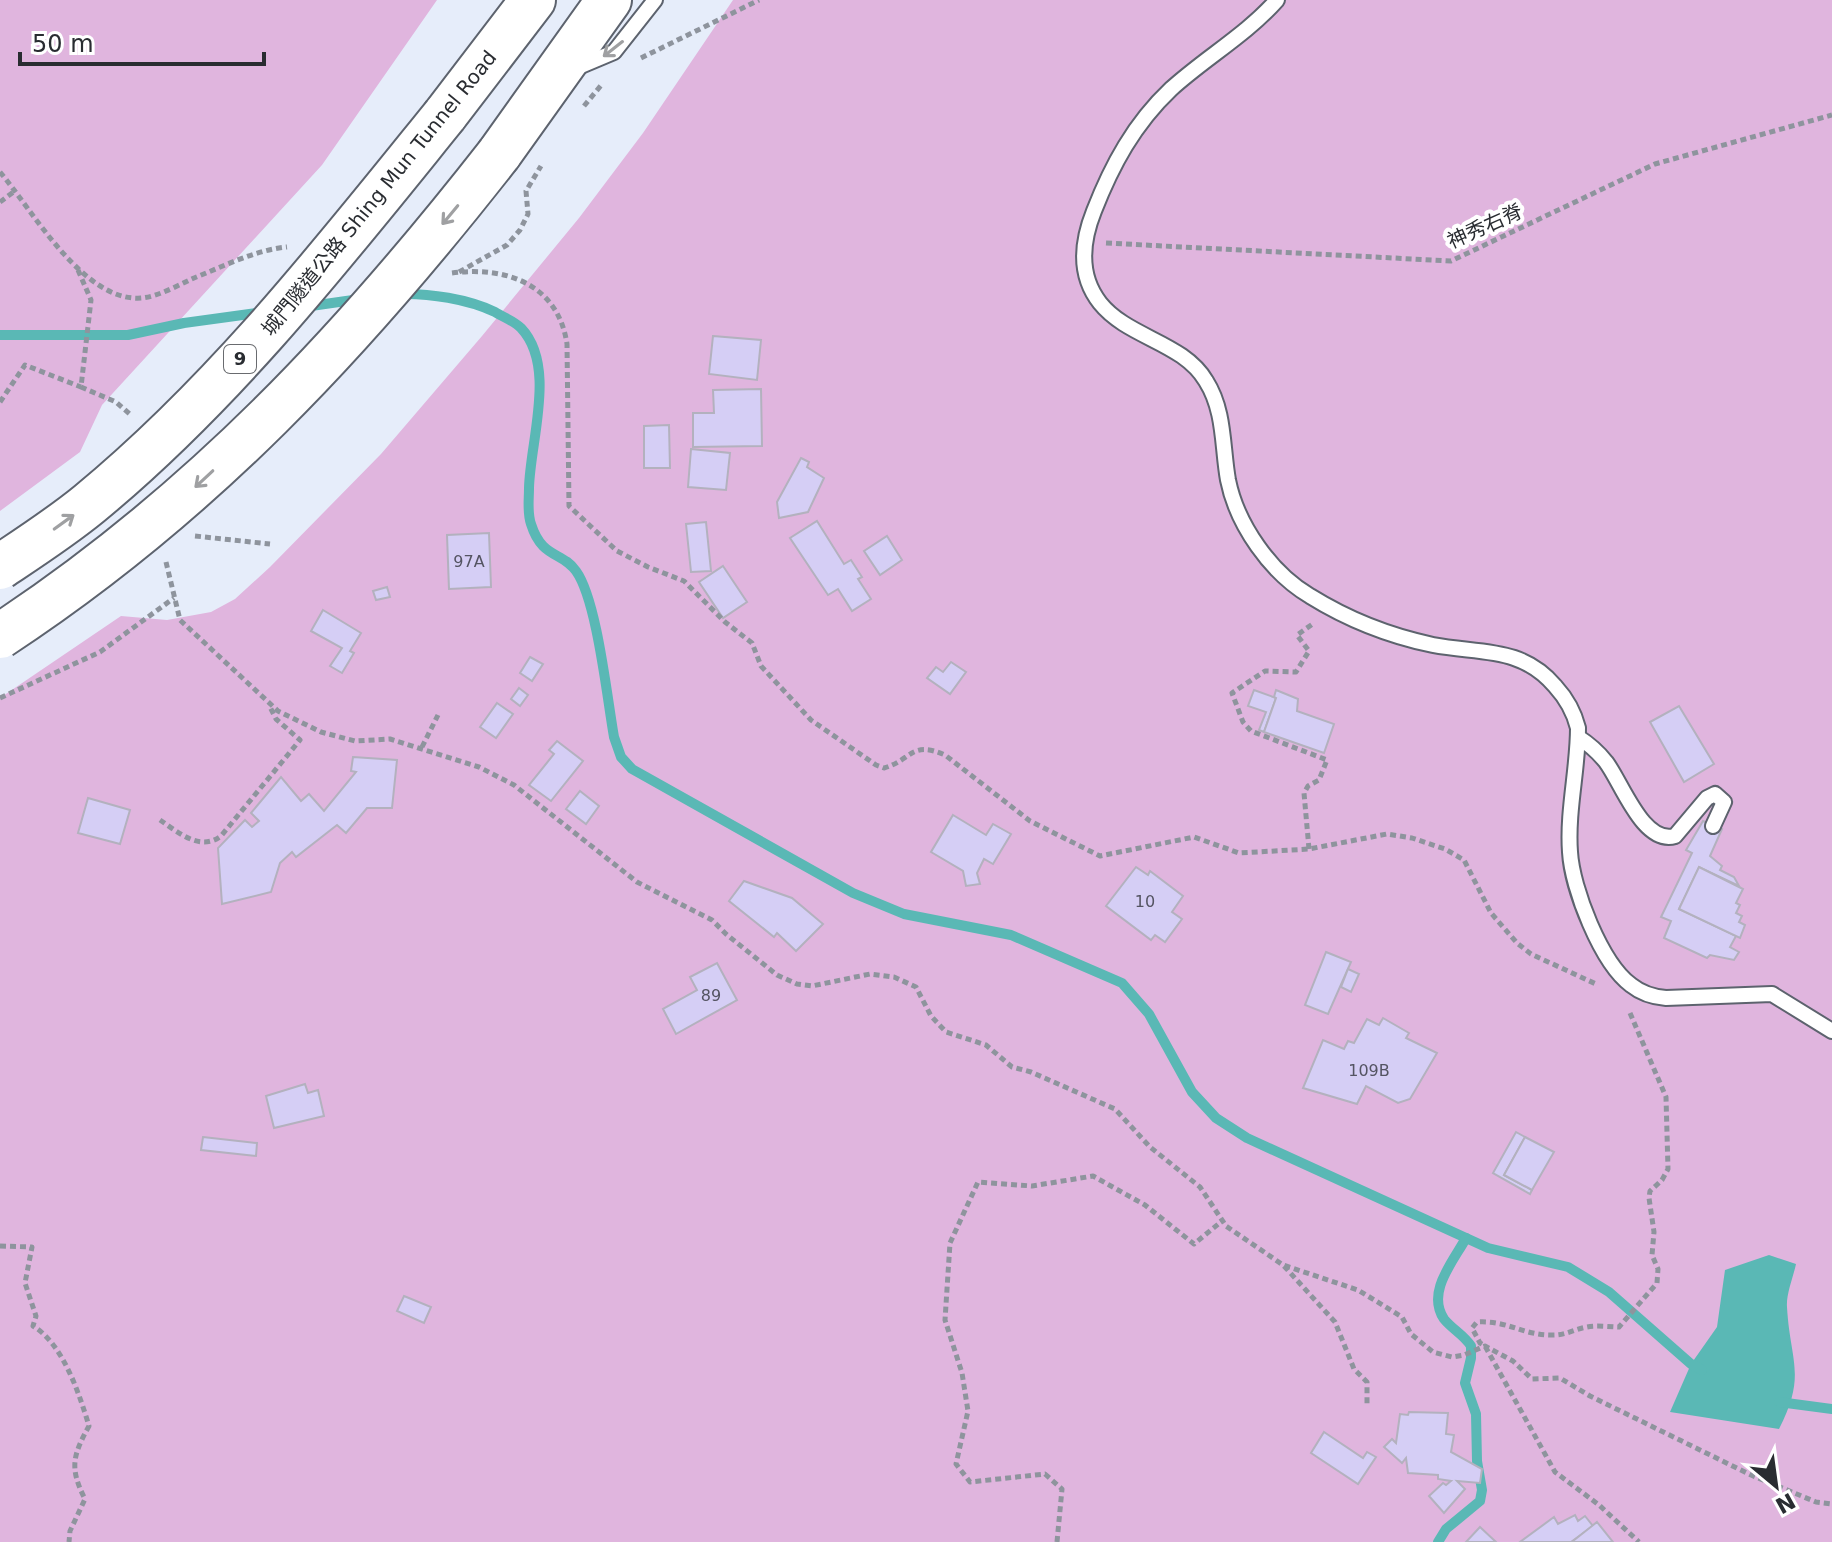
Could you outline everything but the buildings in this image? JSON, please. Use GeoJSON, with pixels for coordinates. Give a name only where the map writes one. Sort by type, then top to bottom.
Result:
{"type":"FeatureCollection","features":[{"type":"Feature","properties":{"kind":"highway","name":"城門隧道公路 Shing Mun Tunnel Road"},"geometry":{"type":"LineString","coordinates":[[0,567],[88,504],[215,386],[326,261],[445,115],[510,19],[533,0]]}},
{"type":"Feature","properties":{"kind":"highway"},"geometry":{"type":"LineString","coordinates":[[0,636],[125,548],[261,426],[359,323],[499,154],[569,92],[609,0]]}},
{"type":"Feature","properties":{"kind":"lane"},"geometry":{"type":"LineString","coordinates":[[569,92],[614,52],[655,0]]}},
{"type":"Feature","properties":{"kind":"lane"},"geometry":{"type":"LineString","coordinates":[[1277,0],[1252,25],[1173,87],[1138,125],[1110,173],[1088,227],[1083,259],[1087,276],[1102,305],[1133,330],[1176,352],[1205,377],[1220,411],[1233,499],[1254,540],[1288,579],[1320,602],[1379,629],[1434,645],[1504,654],[1533,664],[1553,682],[1568,703],[1576,721],[1578,737],[1570,856],[1584,911],[1599,942],[1623,978],[1648,994],[1666,998],[1772,994],[1832,1031]]}},
{"type":"Feature","properties":{"kind":"lane"},"geometry":{"type":"LineString","coordinates":[[1578,737],[1606,761],[1654,834],[1675,836],[1707,798],[1715,794],[1724,802],[1713,826]]}},
{"type":"Feature","properties":{"kind":"path"},"geometry":{"type":"LineString","coordinates":[[638,59],[759,0]]}},
{"type":"Feature","properties":{"kind":"path"},"geometry":{"type":"LineString","coordinates":[[569,92],[612,72]]}},
{"type":"Feature","properties":{"kind":"path","name":"神秀右脊"},"geometry":{"type":"LineString","coordinates":[[1085,242],[1451,261],[1655,164],[1832,115]]}},
{"type":"Feature","properties":{"kind":"path"},"geometry":{"type":"LineString","coordinates":[[458,272],[507,245],[520,230],[528,214],[526,191],[549,154]]}},
{"type":"Feature","properties":{"kind":"path"},"geometry":{"type":"LineString","coordinates":[[0,172],[78,270],[91,300],[81,387]]}},
{"type":"Feature","properties":{"kind":"path"},"geometry":{"type":"LineString","coordinates":[[0,202],[16,190]]}},
{"type":"Feature","properties":{"kind":"path"},"geometry":{"type":"LineString","coordinates":[[78,270],[108,290],[125,297],[139,298],[154,296],[260,252],[297,247]]}},
{"type":"Feature","properties":{"kind":"path"},"geometry":{"type":"LineString","coordinates":[[447,273],[498,273],[518,279],[535,287],[558,313],[567,344],[569,506],[617,551],[684,581],[725,622],[752,643],[761,666],[811,720],[876,765],[884,768],[913,750],[933,750],[945,755],[1030,821],[1100,856],[1194,837],[1239,853],[1309,849],[1387,834],[1412,838],[1445,849],[1464,860],[1491,913],[1531,954],[1600,985],[1615,979],[1599,942]]}},
{"type":"Feature","properties":{"kind":"path"},"geometry":{"type":"LineString","coordinates":[[0,402],[25,365],[116,402],[132,416],[136,431]]}},
{"type":"Feature","properties":{"kind":"path"},"geometry":{"type":"LineString","coordinates":[[190,535],[270,544]]}},
{"type":"Feature","properties":{"kind":"path"},"geometry":{"type":"LineString","coordinates":[[165,558],[180,620],[278,711],[321,732],[355,741],[390,739],[479,767],[514,785],[637,882],[712,920],[783,978],[812,986],[851,976],[882,974],[916,987],[928,1011],[943,1030],[986,1045],[1012,1067],[1031,1072],[1115,1109],[1150,1147],[1195,1181],[1222,1221],[1283,1265],[1337,1325],[1354,1369],[1367,1382],[1367,1407]]}},
{"type":"Feature","properties":{"kind":"path"},"geometry":{"type":"LineString","coordinates":[[0,698],[100,652],[174,598]]}},
{"type":"Feature","properties":{"kind":"path"},"geometry":{"type":"LineString","coordinates":[[1309,849],[1304,793],[1308,786],[1319,780],[1327,760],[1251,731],[1243,722],[1232,693],[1265,671],[1296,672],[1309,651],[1297,635],[1316,622]]}},
{"type":"Feature","properties":{"kind":"path"},"geometry":{"type":"LineString","coordinates":[[160,820],[198,842],[212,842],[221,836],[300,740],[276,719],[269,703]]}},
{"type":"Feature","properties":{"kind":"path"},"geometry":{"type":"LineString","coordinates":[[422,747],[438,715]]}},
{"type":"Feature","properties":{"kind":"path"},"geometry":{"type":"LineString","coordinates":[[1627,1007],[1663,1087],[1667,1107],[1668,1169],[1650,1191],[1649,1198],[1655,1238],[1652,1257],[1659,1274],[1655,1286],[1619,1327],[1587,1327],[1566,1335],[1550,1335],[1532,1334],[1501,1322],[1477,1322],[1472,1330],[1480,1343],[1513,1361],[1532,1379],[1560,1378],[1590,1396],[1751,1475],[1816,1502],[1832,1504]]}},
{"type":"Feature","properties":{"kind":"path"},"geometry":{"type":"LineString","coordinates":[[1057,1542],[1062,1489],[1045,1474],[970,1482],[956,1464],[968,1411],[962,1373],[945,1320],[950,1243],[978,1182],[1032,1186],[1093,1176],[1145,1205],[1194,1244],[1222,1221]]}},
{"type":"Feature","properties":{"kind":"path"},"geometry":{"type":"LineString","coordinates":[[0,1246],[32,1247],[25,1283],[36,1316],[33,1326],[46,1334],[77,1387],[89,1426],[75,1451],[76,1482],[85,1499],[70,1531],[69,1542]]}},
{"type":"Feature","properties":{"kind":"path"},"geometry":{"type":"LineString","coordinates":[[1283,1265],[1358,1290],[1402,1317],[1411,1334],[1433,1352],[1452,1357],[1485,1346]]}},
{"type":"Feature","properties":{"kind":"path"},"geometry":{"type":"LineString","coordinates":[[1485,1346],[1555,1472],[1599,1505],[1639,1542]]}},
{"type":"Feature","properties":{"kind":"shaded area"},"geometry":{"type":"Polygon","coordinates":[[[0,0],[437,0],[322,165],[102,405],[80,452],[0,511],[0,0]]]}},
{"type":"Feature","properties":{"kind":"shaded area"},"geometry":{"type":"Polygon","coordinates":[[[733,0],[1832,0],[1832,1542],[0,1542],[0,698],[121,616],[167,620],[211,612],[235,599],[270,567],[381,454],[579,218],[643,133],[733,0]]]}},
{"type":"Feature","properties":{"kind":"shaded area"},"geometry":{"type":"Polygon","coordinates":[[[1769,1255],[1796,1264],[1787,1302],[1795,1381],[1788,1410],[1779,1429],[1670,1412],[1691,1364],[1717,1327],[1725,1270],[1769,1255]]]}},
{"type":"Feature","properties":{"kind":"waterway"},"geometry":{"type":"LineString","coordinates":[[399,294],[448,298],[484,307],[521,328],[532,344],[540,383],[530,469],[530,520],[541,543],[570,565],[583,585],[595,626],[614,737],[621,757],[632,769],[853,893],[904,914],[1011,935],[1122,983],[1149,1014],[1192,1092],[1216,1118],[1247,1138],[1488,1248],[1568,1267],[1609,1292],[1691,1364],[1702,1370]]}},
{"type":"Feature","properties":{"kind":"waterway"},"geometry":{"type":"LineString","coordinates":[[304,307],[360,299]]}},
{"type":"Feature","properties":{"kind":"waterway"},"geometry":{"type":"LineString","coordinates":[[0,335],[128,335],[184,323],[264,312]]}},
{"type":"Feature","properties":{"kind":"waterway"},"geometry":{"type":"LineString","coordinates":[[1438,1542],[1446,1529],[1480,1501],[1482,1490],[1477,1461],[1476,1414],[1465,1383],[1471,1346],[1444,1319],[1438,1298],[1443,1277],[1466,1238]]}},
{"type":"Feature","properties":{"kind":"waterway"},"geometry":{"type":"LineString","coordinates":[[1779,1402],[1832,1409]]}}]}
